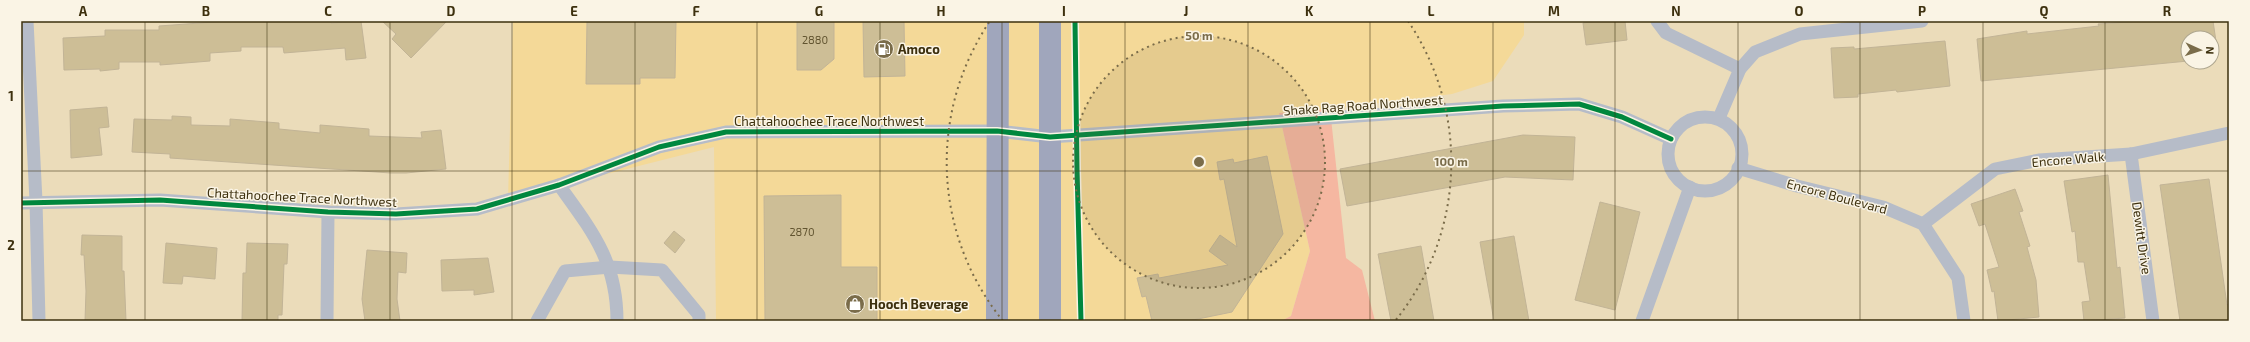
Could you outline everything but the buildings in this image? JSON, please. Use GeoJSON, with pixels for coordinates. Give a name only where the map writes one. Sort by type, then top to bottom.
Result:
{"type":"FeatureCollection","features":[{"type":"Feature","properties":{"kind":"highway"},"geometry":{"type":"LineString","coordinates":[[997,321],[998,21]]}},
{"type":"Feature","properties":{"kind":"highway"},"geometry":{"type":"LineString","coordinates":[[1050,21],[1050,321]]}},
{"type":"Feature","properties":{"kind":"street"},"geometry":{"type":"LineString","coordinates":[[27,21],[36,201],[39,321]]}},
{"type":"Feature","properties":{"kind":"street"},"geometry":{"type":"LineString","coordinates":[[1657,21],[1666,33],[1740,69]]}},
{"type":"Feature","properties":{"kind":"street"},"geometry":{"type":"LineString","coordinates":[[1719,118],[1740,69],[1755,52],[1800,34],[1922,21]]}},
{"type":"Feature","properties":{"kind":"street","name":"Shake Rag Road Northwest"},"geometry":{"type":"LineString","coordinates":[[1050,137],[1503,106],[1579,104],[1622,117],[1671,139]]}},
{"type":"Feature","properties":{"kind":"street"},"geometry":{"type":"LineString","coordinates":[[1700,117],[1719,118],[1734,132],[1739,140],[1741,159],[1738,168],[1730,180],[1718,188],[1699,190],[1690,187],[1679,179],[1670,167],[1668,158],[1671,139],[1683,124],[1691,119],[1700,117]]}},
{"type":"Feature","properties":{"kind":"street","name":"Chattahoochee Trace Northwest"},"geometry":{"type":"LineString","coordinates":[[21,203],[36,201],[160,200],[328,212],[396,214],[477,209],[559,185],[659,147],[726,132],[997,131],[1050,137]]}},
{"type":"Feature","properties":{"kind":"street","name":"Encore Walk"},"geometry":{"type":"LineString","coordinates":[[1923,224],[1995,169],[2039,160],[2131,154],[2229,133]]}},
{"type":"Feature","properties":{"kind":"street","name":"Dewitt Drive"},"geometry":{"type":"LineString","coordinates":[[2131,154],[2153,321]]}},
{"type":"Feature","properties":{"kind":"street","name":"Encore Boulevard"},"geometry":{"type":"LineString","coordinates":[[1738,168],[1797,186],[1883,207],[1923,224]]}},
{"type":"Feature","properties":{"kind":"street"},"geometry":{"type":"LineString","coordinates":[[559,185],[594,234],[610,267],[617,321]]}},
{"type":"Feature","properties":{"kind":"street"},"geometry":{"type":"LineString","coordinates":[[1642,321],[1690,187]]}},
{"type":"Feature","properties":{"kind":"street"},"geometry":{"type":"LineString","coordinates":[[327,321],[328,212]]}},
{"type":"Feature","properties":{"kind":"street"},"geometry":{"type":"LineString","coordinates":[[1923,224],[1958,278],[1964,321]]}},
{"type":"Feature","properties":{"kind":"street"},"geometry":{"type":"LineString","coordinates":[[537,321],[565,271],[610,267],[662,270],[699,315],[699,321]]}},
{"type":"Feature","properties":{"kind":"shaded area"},"geometry":{"type":"Polygon","coordinates":[[[513,21],[1524,21],[1524,35],[1493,81],[1452,94],[1330,109],[1279,113],[1310,251],[1291,316],[1281,321],[716,321],[714,147],[508,199],[513,21]]]}},
{"type":"Feature","properties":{"kind":"shaded area"},"geometry":{"type":"Polygon","coordinates":[[[1330,109],[1346,258],[1362,270],[1375,321],[1281,321],[1291,316],[1310,251],[1279,113],[1330,109]]]}},
{"type":"Feature","properties":{"kind":"cycle path"},"geometry":{"type":"LineString","coordinates":[[1075,21],[1081,321]]}},
{"type":"Feature","properties":{"kind":"cycle path"},"geometry":{"type":"LineString","coordinates":[[21,203],[160,200],[328,212],[396,214],[477,209],[559,185],[659,147],[726,132],[997,131],[1050,137],[1503,106],[1579,104],[1622,117],[1671,139]]}},
{"type":"Feature","properties":{"kind":"place","name":"Amoco"},"geometry":{"type":"Point","coordinates":[884,49]}},
{"type":"Feature","properties":{"kind":"place","name":"Hooch Beverage"},"geometry":{"type":"Point","coordinates":[855,304]}}]}
